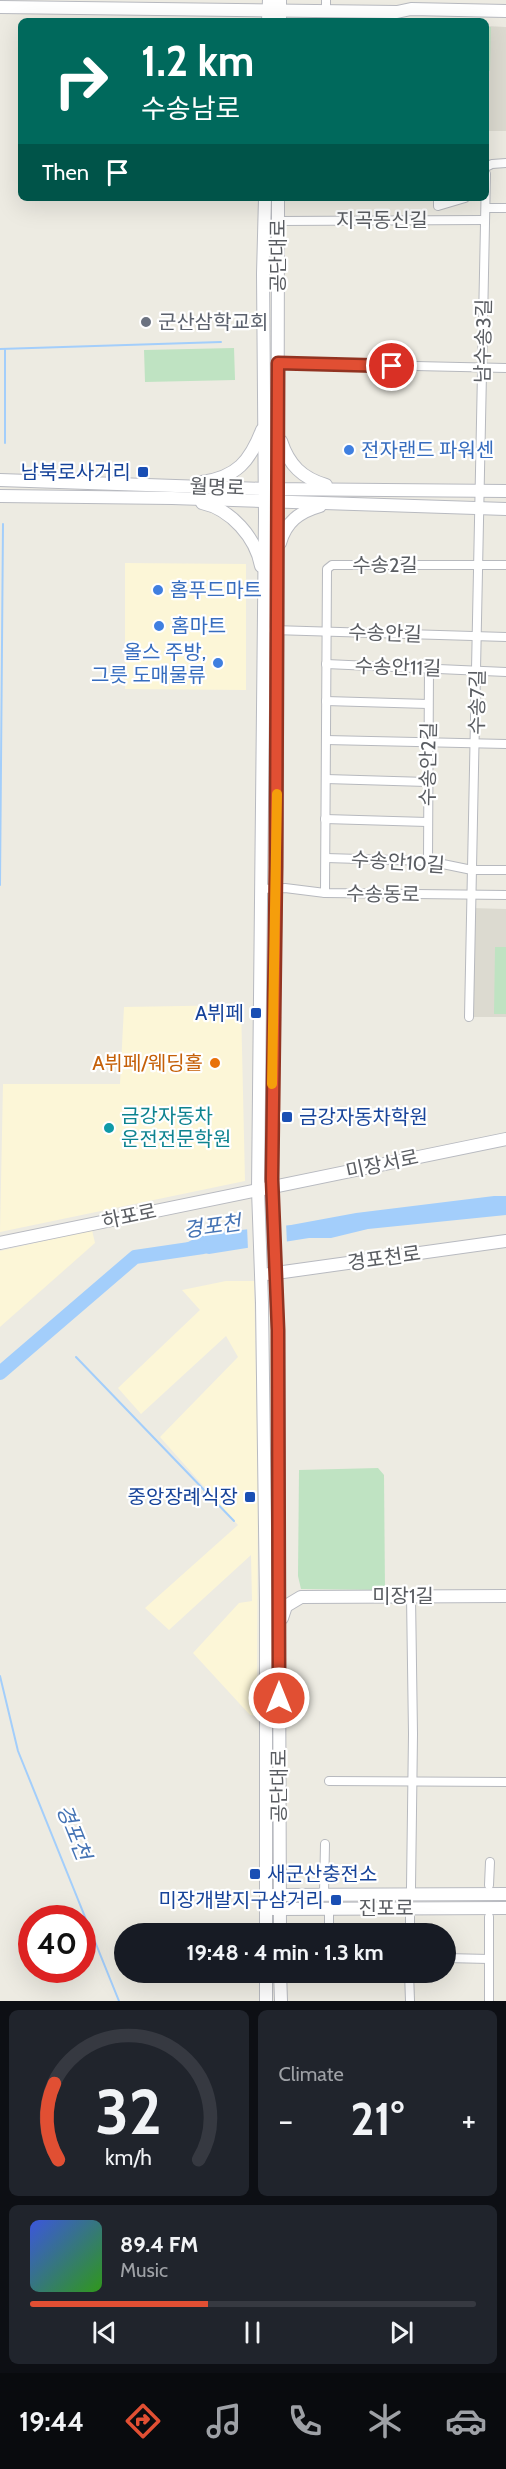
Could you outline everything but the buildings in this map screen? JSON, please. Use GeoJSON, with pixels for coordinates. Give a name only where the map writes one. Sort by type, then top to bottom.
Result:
{"type":"FeatureCollection","features":[{"type":"Feature","properties":{"kind":"street"},"geometry":{"type":"LineString","coordinates":[[0,7],[274,10],[326,5],[397,16],[480,5],[506,11]]}},
{"type":"Feature","properties":{"kind":"street"},"geometry":{"type":"LineString","coordinates":[[489,166],[506,163]]}},
{"type":"Feature","properties":{"kind":"street","name":"공단대로"},"geometry":{"type":"LineString","coordinates":[[265,201],[263,274],[271,422],[271,502],[264,590],[270,630],[276,889],[272,1187],[276,1273],[279,1562],[280,1923]]}},
{"type":"Feature","properties":{"kind":"street","name":"공단대로"},"geometry":{"type":"LineString","coordinates":[[271,422],[278,363],[278,201]]}},
{"type":"Feature","properties":{"kind":"street"},"geometry":{"type":"LineString","coordinates":[[438,201],[438,206],[452,201]]}},
{"type":"Feature","properties":{"kind":"street","name":"남수송3길"},"geometry":{"type":"LineString","coordinates":[[481,508],[486,201]]}},
{"type":"Feature","properties":{"kind":"street"},"geometry":{"type":"LineString","coordinates":[[486,208],[506,208]]}},
{"type":"Feature","properties":{"kind":"street","name":"지곡동신길"},"geometry":{"type":"LineString","coordinates":[[278,221],[485,220]]}},
{"type":"Feature","properties":{"kind":"street"},"geometry":{"type":"LineString","coordinates":[[278,363],[506,368]]}},
{"type":"Feature","properties":{"kind":"street"},"geometry":{"type":"LineString","coordinates":[[271,422],[290,464],[313,481],[335,488]]}},
{"type":"Feature","properties":{"kind":"street"},"geometry":{"type":"LineString","coordinates":[[172,492],[228,475],[239,468],[254,451],[271,422]]}},
{"type":"Feature","properties":{"kind":"street","name":"월명로"},"geometry":{"type":"LineString","coordinates":[[0,480],[172,492],[271,502],[506,509]]}},
{"type":"Feature","properties":{"kind":"street","name":"월명로"},"geometry":{"type":"LineString","coordinates":[[0,496],[271,488],[506,490]]}},
{"type":"Feature","properties":{"kind":"street"},"geometry":{"type":"LineString","coordinates":[[172,492],[207,504],[228,515],[251,537],[260,559],[264,590]]}},
{"type":"Feature","properties":{"kind":"street","name":"공단대로"},"geometry":{"type":"LineString","coordinates":[[266,1923],[266,1591],[258,1190],[261,889],[270,630],[277,568],[271,502]]}},
{"type":"Feature","properties":{"kind":"street"},"geometry":{"type":"LineString","coordinates":[[277,568],[280,542],[290,523],[300,514],[311,509],[338,504]]}},
{"type":"Feature","properties":{"kind":"street","name":"수송7길"},"geometry":{"type":"LineString","coordinates":[[470,1017],[481,508]]}},
{"type":"Feature","properties":{"kind":"street","name":"수송2길"},"geometry":{"type":"LineString","coordinates":[[326,631],[327,569],[332,565],[506,566]]}},
{"type":"Feature","properties":{"kind":"street","name":"수송안길"},"geometry":{"type":"LineString","coordinates":[[270,630],[506,637]]}},
{"type":"Feature","properties":{"kind":"street"},"geometry":{"type":"LineString","coordinates":[[325,894],[326,631]]}},
{"type":"Feature","properties":{"kind":"street","name":"수송안11길"},"geometry":{"type":"LineString","coordinates":[[326,664],[506,672]]}},
{"type":"Feature","properties":{"kind":"street","name":"수송안2길"},"geometry":{"type":"LineString","coordinates":[[428,861],[429,668]]}},
{"type":"Feature","properties":{"kind":"street"},"geometry":{"type":"LineString","coordinates":[[326,701],[429,704]]}},
{"type":"Feature","properties":{"kind":"street"},"geometry":{"type":"LineString","coordinates":[[326,740],[506,744]]}},
{"type":"Feature","properties":{"kind":"street"},"geometry":{"type":"LineString","coordinates":[[326,779],[427,782]]}},
{"type":"Feature","properties":{"kind":"street"},"geometry":{"type":"LineString","coordinates":[[325,819],[427,822]]}},
{"type":"Feature","properties":{"kind":"street","name":"수송안10길"},"geometry":{"type":"LineString","coordinates":[[326,858],[428,861],[472,870],[506,870]]}},
{"type":"Feature","properties":{"kind":"street","name":"수송동로"},"geometry":{"type":"LineString","coordinates":[[261,889],[325,894],[506,896]]}},
{"type":"Feature","properties":{"kind":"street","name":"미장서로"},"geometry":{"type":"LineString","coordinates":[[258,1190],[506,1139]]}},
{"type":"Feature","properties":{"kind":"street","name":"하포로"},"geometry":{"type":"LineString","coordinates":[[0,1243],[258,1190]]}},
{"type":"Feature","properties":{"kind":"street","name":"경포천로"},"geometry":{"type":"LineString","coordinates":[[261,1273],[276,1273],[506,1241]]}},
{"type":"Feature","properties":{"kind":"street"},"geometry":{"type":"LineString","coordinates":[[279,1562],[284,1586],[301,1597],[286,1606],[279,1632]]}},
{"type":"Feature","properties":{"kind":"street"},"geometry":{"type":"LineString","coordinates":[[411,1596],[413,1734],[411,1888]]}},
{"type":"Feature","properties":{"kind":"street","name":"미장1길"},"geometry":{"type":"LineString","coordinates":[[301,1597],[506,1596]]}},
{"type":"Feature","properties":{"kind":"street"},"geometry":{"type":"LineString","coordinates":[[329,1781],[506,1782]]}},
{"type":"Feature","properties":{"kind":"street"},"geometry":{"type":"LineString","coordinates":[[324,1894],[326,1844]]}},
{"type":"Feature","properties":{"kind":"street"},"geometry":{"type":"LineString","coordinates":[[489,1885],[490,1862]]}},
{"type":"Feature","properties":{"kind":"street","name":"진포로"},"geometry":{"type":"LineString","coordinates":[[266,1895],[506,1894]]}},
{"type":"Feature","properties":{"kind":"street"},"geometry":{"type":"LineString","coordinates":[[329,1908],[329,1923]]}},
{"type":"Feature","properties":{"kind":"street","name":"진포로"},"geometry":{"type":"LineString","coordinates":[[266,1909],[506,1908]]}},
{"type":"Feature","properties":{"kind":"street"},"geometry":{"type":"LineString","coordinates":[[410,1912],[410,1923]]}},
{"type":"Feature","properties":{"kind":"street"},"geometry":{"type":"LineString","coordinates":[[489,1917],[489,2001]]}},
{"type":"Feature","properties":{"kind":"street"},"geometry":{"type":"LineString","coordinates":[[456,1959],[489,1959]]}},
{"type":"Feature","properties":{"kind":"street"},"geometry":{"type":"LineString","coordinates":[[266,1983],[266,2001]]}},
{"type":"Feature","properties":{"kind":"street"},"geometry":{"type":"LineString","coordinates":[[280,1983],[280,2001]]}},
{"type":"Feature","properties":{"kind":"street"},"geometry":{"type":"LineString","coordinates":[[410,1983],[410,2001]]}},
{"type":"Feature","properties":{"kind":"shaded area"},"geometry":{"type":"Polygon","coordinates":[[[489,26],[506,27],[506,131],[489,131],[489,26]]]}},
{"type":"Feature","properties":{"kind":"shaded area"},"geometry":{"type":"Polygon","coordinates":[[[125,563],[246,564],[246,690],[125,689],[125,563]]]}},
{"type":"Feature","properties":{"kind":"shaded area"},"geometry":{"type":"Polygon","coordinates":[[[471,908],[506,909],[506,1017],[469,1017],[471,908]]]}},
{"type":"Feature","properties":{"kind":"shaded area"},"geometry":{"type":"Polygon","coordinates":[[[241,1005],[245,1181],[0,1232],[3,1084],[120,1084],[124,1007],[241,1005]]]}},
{"type":"Feature","properties":{"kind":"shaded area"},"geometry":{"type":"Polygon","coordinates":[[[92,1230],[95,1243],[0,1327],[0,1251],[92,1230]]]}},
{"type":"Feature","properties":{"kind":"shaded area"},"geometry":{"type":"Polygon","coordinates":[[[226,1281],[254,1281],[258,1473],[257,1716],[250,1715],[193,1653],[239,1603],[252,1601],[251,1555],[169,1630],[145,1608],[238,1525],[160,1437],[238,1357],[226,1336],[141,1414],[118,1388],[200,1310],[182,1290],[226,1281]]]}},
{"type":"Feature","properties":{"kind":"green space"},"geometry":{"type":"Polygon","coordinates":[[[489,27],[491,27],[490,71],[489,27]]]}},
{"type":"Feature","properties":{"kind":"green space"},"geometry":{"type":"Polygon","coordinates":[[[234,348],[235,380],[145,382],[144,350],[234,348]]]}},
{"type":"Feature","properties":{"kind":"green space"},"geometry":{"type":"Polygon","coordinates":[[[495,947],[506,947],[506,1014],[494,1014],[495,947]]]}},
{"type":"Feature","properties":{"kind":"green space"},"geometry":{"type":"Polygon","coordinates":[[[378,1468],[384,1475],[385,1590],[301,1589],[298,1576],[299,1470],[378,1468]]]}},
{"type":"Feature","properties":{"kind":"water"},"geometry":{"type":"Polygon","coordinates":[[[506,1196],[506,1215],[368,1229],[331,1238],[309,1238],[209,1254],[176,1248],[198,1237],[220,1232],[291,1225],[356,1213],[506,1196]]]}},
{"type":"Feature","properties":{"kind":"pier"},"geometry":{"type":"Polygon","coordinates":[[[286,1222],[287,1245],[248,1250],[247,1226],[286,1222]]]}},
{"type":"Feature","properties":{"kind":"waterway"},"geometry":{"type":"LineString","coordinates":[[0,349],[221,342]]}},
{"type":"Feature","properties":{"kind":"waterway"},"geometry":{"type":"LineString","coordinates":[[5,350],[5,443]]}},
{"type":"Feature","properties":{"kind":"waterway"},"geometry":{"type":"LineString","coordinates":[[0,885],[3,524]]}},
{"type":"Feature","properties":{"kind":"waterway","name":"경포천"},"geometry":{"type":"LineString","coordinates":[[0,1373],[135,1257],[203,1247]]}},
{"type":"Feature","properties":{"kind":"waterway"},"geometry":{"type":"LineString","coordinates":[[76,1357],[234,1521]]}},
{"type":"Feature","properties":{"kind":"waterway","name":"경포천"},"geometry":{"type":"LineString","coordinates":[[0,1676],[18,1751],[119,2001]]}},
{"type":"Feature","properties":{"kind":"slow traffic"},"geometry":{"type":"LineString","coordinates":[[272,1084],[277,794]]}},
{"type":"Feature","properties":{"kind":"place","name":"군산삼학교회"},"geometry":{"type":"Point","coordinates":[146,322]}},
{"type":"Feature","properties":{"kind":"place","name":"전자랜드 파워센"},"geometry":{"type":"Point","coordinates":[349,450]}},
{"type":"Feature","properties":{"kind":"place","name":"남북로사거리"},"geometry":{"type":"Point","coordinates":[143,472]}},
{"type":"Feature","properties":{"kind":"place","name":"홈푸드마트"},"geometry":{"type":"Point","coordinates":[158,590]}},
{"type":"Feature","properties":{"kind":"place","name":"홈마트"},"geometry":{"type":"Point","coordinates":[159,626]}},
{"type":"Feature","properties":{"kind":"place","name":"올스 주방, 그릇 도매물류"},"geometry":{"type":"Point","coordinates":[218,663]}},
{"type":"Feature","properties":{"kind":"place","name":"A뷔페"},"geometry":{"type":"Point","coordinates":[256,1013]}},
{"type":"Feature","properties":{"kind":"place","name":"A뷔페/웨딩홀"},"geometry":{"type":"Point","coordinates":[215,1063]}},
{"type":"Feature","properties":{"kind":"place","name":"금강자동차학원"},"geometry":{"type":"Point","coordinates":[287,1117]}},
{"type":"Feature","properties":{"kind":"place","name":"금강자동차 운전전문학원"},"geometry":{"type":"Point","coordinates":[109,1128]}},
{"type":"Feature","properties":{"kind":"place","name":"중앙장례식장"},"geometry":{"type":"Point","coordinates":[250,1497]}},
{"type":"Feature","properties":{"kind":"place","name":"새군산충전소"},"geometry":{"type":"Point","coordinates":[255,1874]}},
{"type":"Feature","properties":{"kind":"place","name":"미장개발지구삼거리"},"geometry":{"type":"Point","coordinates":[336,1900]}},
{"type":"Feature","properties":{"kind":"route"},"geometry":{"type":"LineString","coordinates":[[279,1698],[278,1330],[272,1179],[278,363],[392,366]]}}]}
